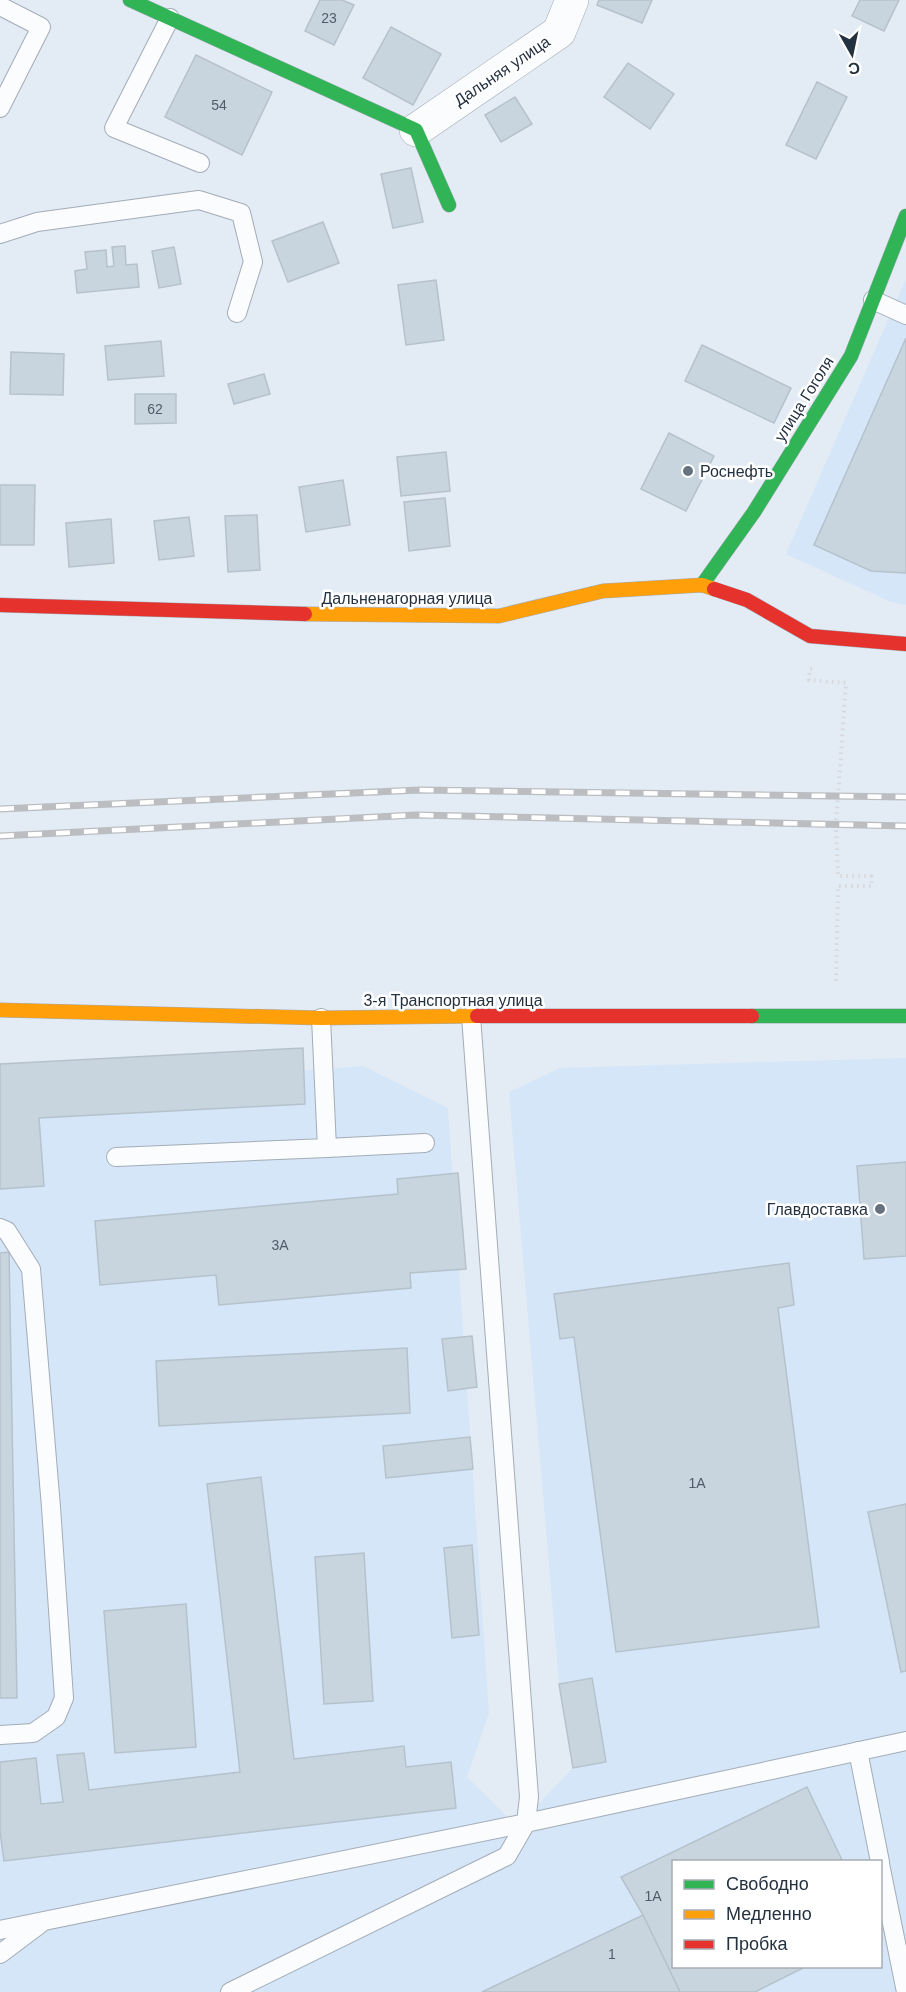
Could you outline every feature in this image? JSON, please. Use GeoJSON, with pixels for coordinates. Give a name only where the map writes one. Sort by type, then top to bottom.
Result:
{"type":"FeatureCollection","features":[{"type":"Feature","properties":{"kind":"street"},"geometry":{"type":"LineString","coordinates":[[130,0],[416,130],[449,205]]}},
{"type":"Feature","properties":{"kind":"street","name":"Дальняя улица"},"geometry":{"type":"LineString","coordinates":[[416,130],[559,32],[572,0]]}},
{"type":"Feature","properties":{"kind":"street","name":"улица Гоголя"},"geometry":{"type":"LineString","coordinates":[[702,585],[754,512],[850,356],[906,216]]}},
{"type":"Feature","properties":{"kind":"street","name":"Дальненагорная улица"},"geometry":{"type":"LineString","coordinates":[[0,604],[340,615],[499,616],[603,591],[702,585],[747,600],[810,636],[906,644]]}},
{"type":"Feature","properties":{"kind":"street","name":"3-я Транспортная улица"},"geometry":{"type":"LineString","coordinates":[[0,1010],[321,1018],[906,1016]]}},
{"type":"Feature","properties":{"kind":"lane"},"geometry":{"type":"LineString","coordinates":[[0,6],[41,27],[0,108]]}},
{"type":"Feature","properties":{"kind":"lane"},"geometry":{"type":"LineString","coordinates":[[170,18],[114,128],[200,164]]}},
{"type":"Feature","properties":{"kind":"lane"},"geometry":{"type":"LineString","coordinates":[[0,234],[38,222],[199,200],[241,213],[253,262],[237,313]]}},
{"type":"Feature","properties":{"kind":"lane"},"geometry":{"type":"LineString","coordinates":[[873,300],[906,315]]}},
{"type":"Feature","properties":{"kind":"lane"},"geometry":{"type":"LineString","coordinates":[[230,1992],[507,1856],[526,1822],[529,1797],[471,1016]]}},
{"type":"Feature","properties":{"kind":"lane"},"geometry":{"type":"LineString","coordinates":[[321,1018],[327,1148]]}},
{"type":"Feature","properties":{"kind":"lane"},"geometry":{"type":"LineString","coordinates":[[116,1157],[425,1143]]}},
{"type":"Feature","properties":{"kind":"lane"},"geometry":{"type":"LineString","coordinates":[[0,1228],[7,1231],[31,1269],[64,1698],[56,1718],[33,1733],[0,1735]]}},
{"type":"Feature","properties":{"kind":"lane"},"geometry":{"type":"LineString","coordinates":[[0,1930],[906,1741]]}},
{"type":"Feature","properties":{"kind":"lane"},"geometry":{"type":"LineString","coordinates":[[858,1751],[879,1860]]}},
{"type":"Feature","properties":{"kind":"lane"},"geometry":{"type":"LineString","coordinates":[[882,1873],[906,1992]]}},
{"type":"Feature","properties":{"kind":"lane"},"geometry":{"type":"LineString","coordinates":[[0,1954],[44,1921]]}},
{"type":"Feature","properties":{"kind":"path"},"geometry":{"type":"LineString","coordinates":[[820,670],[810,669],[809,680],[846,684],[836,825],[838,876],[871,876],[872,886],[838,886],[835,1016]]}},
{"type":"Feature","properties":{"kind":"shaded area"},"geometry":{"type":"Polygon","coordinates":[[[906,279],[906,605],[891,602],[786,554],[906,279]]]}},
{"type":"Feature","properties":{"kind":"shaded area"},"geometry":{"type":"Polygon","coordinates":[[[906,1058],[906,1992],[0,1992],[0,1095],[363,1066],[448,1108],[489,1713],[467,1777],[517,1826],[573,1768],[559,1684],[509,1092],[560,1068],[906,1058]]]}},
{"type":"Feature","properties":{"kind":"building"},"geometry":{"type":"Polygon","coordinates":[[[320,0],[342,0],[354,5],[334,45],[305,31],[320,0]]]}},
{"type":"Feature","properties":{"kind":"building"},"geometry":{"type":"Polygon","coordinates":[[[599,0],[652,0],[642,23],[597,5],[599,0]]]}},
{"type":"Feature","properties":{"kind":"building"},"geometry":{"type":"Polygon","coordinates":[[[860,0],[899,0],[884,31],[852,16],[860,0]]]}},
{"type":"Feature","properties":{"kind":"building"},"geometry":{"type":"Polygon","coordinates":[[[391,27],[441,54],[413,105],[363,78],[391,27]]]}},
{"type":"Feature","properties":{"kind":"building"},"geometry":{"type":"Polygon","coordinates":[[[196,55],[272,92],[242,155],[165,117],[196,55]]]}},
{"type":"Feature","properties":{"kind":"building"},"geometry":{"type":"Polygon","coordinates":[[[628,63],[674,94],[650,129],[604,97],[628,63]]]}},
{"type":"Feature","properties":{"kind":"building"},"geometry":{"type":"Polygon","coordinates":[[[817,82],[847,97],[816,159],[786,145],[817,82]]]}},
{"type":"Feature","properties":{"kind":"building"},"geometry":{"type":"Polygon","coordinates":[[[515,97],[532,124],[501,142],[485,115],[515,97]]]}},
{"type":"Feature","properties":{"kind":"building"},"geometry":{"type":"Polygon","coordinates":[[[411,168],[423,222],[393,228],[381,174],[411,168]]]}},
{"type":"Feature","properties":{"kind":"building"},"geometry":{"type":"Polygon","coordinates":[[[323,222],[339,263],[288,282],[272,241],[323,222]]]}},
{"type":"Feature","properties":{"kind":"building"},"geometry":{"type":"Polygon","coordinates":[[[125,246],[126,265],[137,264],[139,287],[77,293],[75,271],[87,269],[85,252],[106,250],[107,267],[114,266],[112,247],[125,246]]]}},
{"type":"Feature","properties":{"kind":"building"},"geometry":{"type":"Polygon","coordinates":[[[174,247],[181,284],[159,288],[152,251],[174,247]]]}},
{"type":"Feature","properties":{"kind":"building"},"geometry":{"type":"Polygon","coordinates":[[[436,280],[444,340],[406,345],[398,285],[436,280]]]}},
{"type":"Feature","properties":{"kind":"building"},"geometry":{"type":"Polygon","coordinates":[[[906,338],[906,573],[871,571],[814,545],[906,338]]]}},
{"type":"Feature","properties":{"kind":"building"},"geometry":{"type":"Polygon","coordinates":[[[161,341],[164,376],[108,380],[105,346],[161,341]]]}},
{"type":"Feature","properties":{"kind":"building"},"geometry":{"type":"Polygon","coordinates":[[[702,345],[791,388],[774,423],[685,381],[702,345]]]}},
{"type":"Feature","properties":{"kind":"building"},"geometry":{"type":"Polygon","coordinates":[[[11,352],[64,354],[63,395],[10,394],[11,352]]]}},
{"type":"Feature","properties":{"kind":"building"},"geometry":{"type":"Polygon","coordinates":[[[264,374],[270,394],[234,404],[228,384],[264,374]]]}},
{"type":"Feature","properties":{"kind":"building"},"geometry":{"type":"Polygon","coordinates":[[[135,394],[176,394],[176,423],[135,424],[135,394]]]}},
{"type":"Feature","properties":{"kind":"building"},"geometry":{"type":"Polygon","coordinates":[[[669,433],[714,456],[686,511],[641,489],[669,433]]]}},
{"type":"Feature","properties":{"kind":"building"},"geometry":{"type":"Polygon","coordinates":[[[446,452],[450,491],[401,496],[397,457],[446,452]]]}},
{"type":"Feature","properties":{"kind":"building"},"geometry":{"type":"Polygon","coordinates":[[[343,480],[350,525],[306,532],[299,487],[343,480]]]}},
{"type":"Feature","properties":{"kind":"building"},"geometry":{"type":"Polygon","coordinates":[[[0,485],[35,485],[34,545],[0,545],[0,485]]]}},
{"type":"Feature","properties":{"kind":"building"},"geometry":{"type":"Polygon","coordinates":[[[445,498],[450,546],[409,551],[404,502],[445,498]]]}},
{"type":"Feature","properties":{"kind":"building"},"geometry":{"type":"Polygon","coordinates":[[[257,515],[260,570],[228,572],[225,516],[257,515]]]}},
{"type":"Feature","properties":{"kind":"building"},"geometry":{"type":"Polygon","coordinates":[[[189,517],[194,556],[159,560],[154,521],[189,517]]]}},
{"type":"Feature","properties":{"kind":"building"},"geometry":{"type":"Polygon","coordinates":[[[111,519],[114,563],[69,567],[66,523],[111,519]]]}},
{"type":"Feature","properties":{"kind":"building"},"geometry":{"type":"Polygon","coordinates":[[[303,1048],[305,1104],[39,1118],[44,1186],[0,1189],[0,1064],[303,1048]]]}},
{"type":"Feature","properties":{"kind":"building"},"geometry":{"type":"Polygon","coordinates":[[[906,1162],[906,1256],[864,1259],[857,1166],[906,1162]]]}},
{"type":"Feature","properties":{"kind":"building"},"geometry":{"type":"Polygon","coordinates":[[[458,1173],[466,1269],[410,1273],[411,1288],[219,1305],[216,1275],[100,1285],[95,1221],[398,1194],[397,1179],[458,1173]]]}},
{"type":"Feature","properties":{"kind":"building"},"geometry":{"type":"Polygon","coordinates":[[[9,1252],[17,1698],[0,1698],[0,1253],[9,1252]]]}},
{"type":"Feature","properties":{"kind":"building"},"geometry":{"type":"Polygon","coordinates":[[[789,1263],[794,1305],[778,1308],[819,1627],[616,1652],[574,1337],[560,1339],[554,1294],[789,1263]]]}},
{"type":"Feature","properties":{"kind":"building"},"geometry":{"type":"Polygon","coordinates":[[[472,1336],[477,1387],[448,1391],[442,1339],[472,1336]]]}},
{"type":"Feature","properties":{"kind":"building"},"geometry":{"type":"Polygon","coordinates":[[[407,1348],[410,1413],[159,1426],[156,1361],[407,1348]]]}},
{"type":"Feature","properties":{"kind":"building"},"geometry":{"type":"Polygon","coordinates":[[[470,1437],[473,1469],[386,1478],[383,1446],[470,1437]]]}},
{"type":"Feature","properties":{"kind":"building"},"geometry":{"type":"Polygon","coordinates":[[[261,1477],[294,1759],[404,1746],[406,1767],[451,1762],[456,1808],[4,1861],[0,1831],[0,1762],[36,1758],[41,1804],[63,1802],[57,1755],[84,1753],[89,1790],[240,1772],[207,1484],[261,1477]]]}},
{"type":"Feature","properties":{"kind":"building"},"geometry":{"type":"Polygon","coordinates":[[[906,1504],[906,1671],[901,1672],[868,1512],[906,1504]]]}},
{"type":"Feature","properties":{"kind":"building"},"geometry":{"type":"Polygon","coordinates":[[[472,1545],[479,1635],[452,1638],[444,1548],[472,1545]]]}},
{"type":"Feature","properties":{"kind":"building"},"geometry":{"type":"Polygon","coordinates":[[[364,1553],[373,1701],[324,1704],[315,1557],[364,1553]]]}},
{"type":"Feature","properties":{"kind":"building"},"geometry":{"type":"Polygon","coordinates":[[[186,1604],[196,1747],[115,1753],[104,1611],[186,1604]]]}},
{"type":"Feature","properties":{"kind":"building"},"geometry":{"type":"Polygon","coordinates":[[[592,1678],[606,1762],[573,1768],[559,1684],[592,1678]]]}},
{"type":"Feature","properties":{"kind":"building"},"geometry":{"type":"Polygon","coordinates":[[[807,1787],[842,1860],[672,1860],[672,1968],[803,1968],[755,1992],[680,1992],[643,1915],[621,1877],[807,1787]]]}},
{"type":"Feature","properties":{"kind":"building"},"geometry":{"type":"Polygon","coordinates":[[[643,1915],[680,1992],[482,1992],[643,1915]]]}},
{"type":"Feature","properties":{"kind":"railway"},"geometry":{"type":"LineString","coordinates":[[0,809],[419,790],[906,797]]}},
{"type":"Feature","properties":{"kind":"railway"},"geometry":{"type":"LineString","coordinates":[[0,836],[416,815],[906,826]]}},
{"type":"Feature","properties":{"kind":"traffic: fast"},"geometry":{"type":"LineString","coordinates":[[130,0],[416,130],[449,205]]}},
{"type":"Feature","properties":{"kind":"traffic: fast"},"geometry":{"type":"LineString","coordinates":[[702,585],[754,512],[851,356],[906,216]]}},
{"type":"Feature","properties":{"kind":"traffic: fast"},"geometry":{"type":"LineString","coordinates":[[752,1016],[906,1016]]}},
{"type":"Feature","properties":{"kind":"traffic: slow"},"geometry":{"type":"LineString","coordinates":[[305,614],[499,616],[603,591],[702,585],[714,589]]}},
{"type":"Feature","properties":{"kind":"traffic: slow"},"geometry":{"type":"LineString","coordinates":[[0,1010],[321,1018],[477,1016]]}},
{"type":"Feature","properties":{"kind":"traffic: jam"},"geometry":{"type":"LineString","coordinates":[[714,589],[747,600],[810,636],[906,644]]}},
{"type":"Feature","properties":{"kind":"traffic: jam"},"geometry":{"type":"LineString","coordinates":[[0,605],[305,614]]}},
{"type":"Feature","properties":{"kind":"traffic: jam"},"geometry":{"type":"LineString","coordinates":[[477,1016],[752,1016]]}},
{"type":"Feature","properties":{"kind":"place","name":"Роснефть"},"geometry":{"type":"Point","coordinates":[688,471]}},
{"type":"Feature","properties":{"kind":"place","name":"Главдоставка"},"geometry":{"type":"Point","coordinates":[880,1209]}}]}
